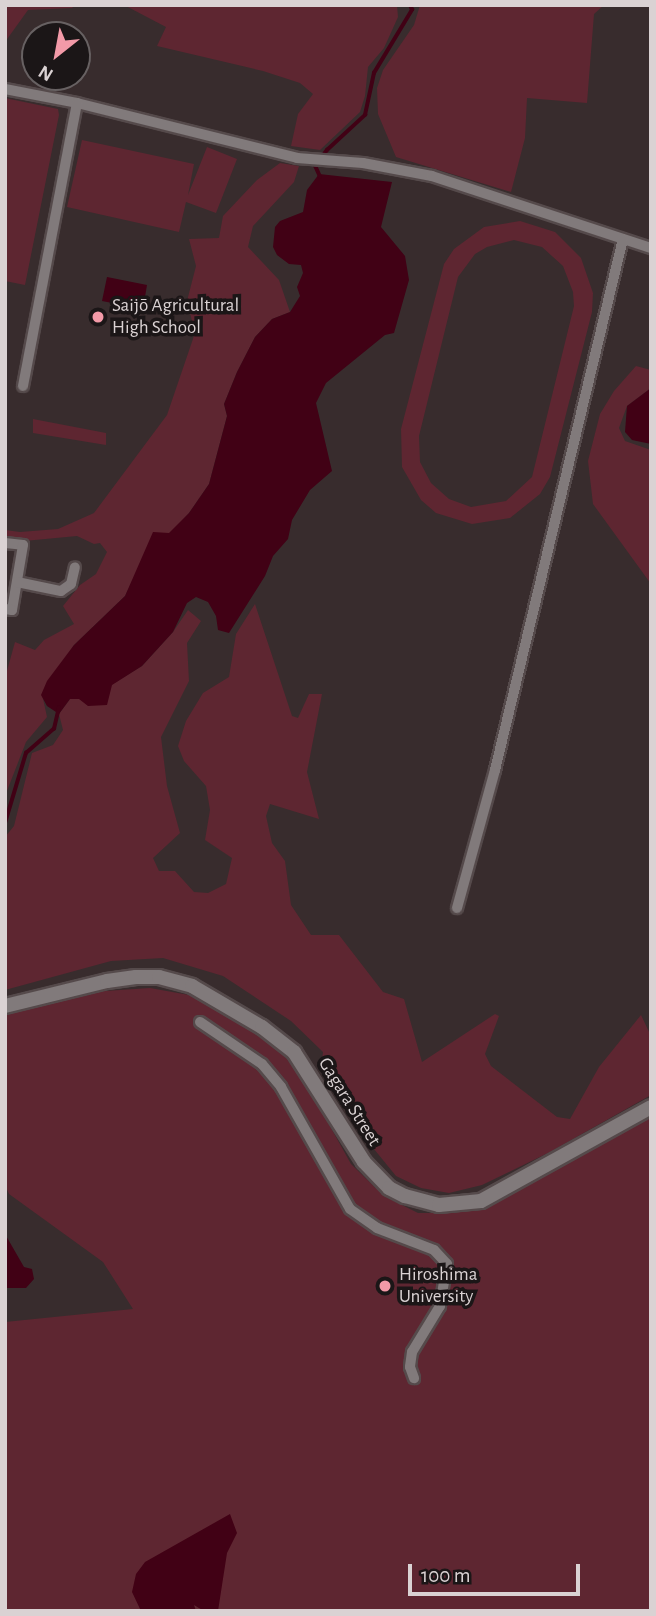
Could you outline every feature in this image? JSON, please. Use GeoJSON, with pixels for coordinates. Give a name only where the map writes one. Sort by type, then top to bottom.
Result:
{"type":"FeatureCollection","features":[{"type":"Feature","properties":{"kind":"street"},"geometry":{"type":"LineString","coordinates":[[5,89],[78,103],[309,159],[432,176],[651,248]]}},
{"type":"Feature","properties":{"kind":"street"},"geometry":{"type":"LineString","coordinates":[[23,386],[78,103]]}},
{"type":"Feature","properties":{"kind":"street"},"geometry":{"type":"LineString","coordinates":[[457,908],[495,770],[624,239]]}},
{"type":"Feature","properties":{"kind":"street"},"geometry":{"type":"LineString","coordinates":[[5,543],[23,545],[12,610],[5,609]]}},
{"type":"Feature","properties":{"kind":"street"},"geometry":{"type":"LineString","coordinates":[[17,582],[61,591],[71,584],[75,567]]}},
{"type":"Feature","properties":{"kind":"street","name":"Gagara Street"},"geometry":{"type":"LineString","coordinates":[[5,1006],[107,981],[136,977],[159,977],[192,986],[262,1027],[295,1052],[364,1162],[389,1188],[405,1196],[439,1205],[481,1201],[651,1107]]}},
{"type":"Feature","properties":{"kind":"street"},"geometry":{"type":"LineString","coordinates":[[200,1023],[262,1064],[281,1087],[350,1209],[377,1228],[433,1250],[447,1264],[440,1306],[412,1352],[410,1367],[414,1378]]}},
{"type":"Feature","properties":{"kind":"shaded area"},"geometry":{"type":"Polygon","coordinates":[[[5,5],[75,5],[72,8],[28,10],[5,42],[5,5]]]}},
{"type":"Feature","properties":{"kind":"shaded area"},"geometry":{"type":"Polygon","coordinates":[[[124,5],[397,5],[398,17],[384,48],[368,67],[365,96],[360,112],[320,150],[291,146],[298,114],[313,94],[300,83],[263,71],[157,46],[166,27],[124,5]]]}},
{"type":"Feature","properties":{"kind":"shaded area"},"geometry":{"type":"Polygon","coordinates":[[[420,5],[604,5],[594,14],[587,103],[527,98],[525,138],[511,192],[396,157],[378,114],[377,88],[383,70],[414,25],[420,5]]]}},
{"type":"Feature","properties":{"kind":"shaded area"},"geometry":{"type":"Polygon","coordinates":[[[5,98],[58,109],[59,115],[25,285],[5,281],[5,98]]]}},
{"type":"Feature","properties":{"kind":"shaded area"},"geometry":{"type":"Polygon","coordinates":[[[82,140],[194,164],[188,195],[207,147],[237,159],[216,213],[186,202],[179,232],[67,207],[82,140]]]}},
{"type":"Feature","properties":{"kind":"shaded area"},"geometry":{"type":"Polygon","coordinates":[[[280,163],[299,166],[294,182],[253,226],[248,247],[279,280],[290,312],[272,319],[255,337],[237,372],[224,404],[227,416],[209,484],[189,513],[137,571],[125,596],[74,645],[42,694],[47,717],[26,742],[5,796],[5,678],[15,642],[35,650],[44,640],[74,624],[63,606],[80,585],[96,574],[107,552],[100,543],[94,544],[77,536],[24,541],[5,538],[5,530],[20,532],[58,529],[94,513],[167,415],[195,333],[187,301],[196,266],[189,239],[219,238],[223,216],[257,180],[280,163]]]}},
{"type":"Feature","properties":{"kind":"shaded area"},"geometry":{"type":"Polygon","coordinates":[[[319,174],[392,182],[381,227],[405,256],[409,280],[394,333],[385,335],[326,383],[316,403],[332,471],[310,490],[292,520],[288,539],[273,556],[265,576],[229,633],[218,630],[216,616],[208,602],[196,597],[187,603],[173,632],[142,666],[112,685],[107,705],[88,706],[79,699],[70,699],[59,714],[47,706],[41,695],[47,681],[74,645],[125,596],[153,532],[169,533],[189,513],[209,484],[227,416],[224,404],[237,372],[255,337],[272,319],[290,312],[300,296],[297,287],[303,273],[301,265],[289,264],[277,255],[273,247],[275,227],[280,221],[303,212],[307,190],[319,174]]]}},
{"type":"Feature","properties":{"kind":"shaded area"},"geometry":{"type":"Polygon","coordinates":[[[520,221],[555,232],[581,258],[593,293],[592,312],[550,477],[540,494],[510,518],[472,524],[436,513],[421,500],[402,467],[401,429],[444,264],[454,249],[484,227],[520,221]],[[514,240],[487,247],[475,254],[458,277],[419,436],[420,462],[431,483],[449,499],[471,507],[506,501],[532,477],[574,306],[573,292],[563,266],[542,247],[514,240]]]}},
{"type":"Feature","properties":{"kind":"shaded area"},"geometry":{"type":"Polygon","coordinates":[[[107,277],[147,285],[143,309],[102,301],[107,277]]]}},
{"type":"Feature","properties":{"kind":"shaded area"},"geometry":{"type":"Polygon","coordinates":[[[636,366],[651,370],[651,388],[627,406],[619,428],[625,441],[651,450],[651,584],[593,504],[588,461],[600,414],[614,391],[636,366]]]}},
{"type":"Feature","properties":{"kind":"shaded area"},"geometry":{"type":"Polygon","coordinates":[[[651,388],[651,444],[632,440],[625,432],[627,406],[651,388]]]}},
{"type":"Feature","properties":{"kind":"shaded area"},"geometry":{"type":"Polygon","coordinates":[[[33,419],[106,433],[106,445],[33,433],[33,419]]]}},
{"type":"Feature","properties":{"kind":"shaded area"},"geometry":{"type":"Polygon","coordinates":[[[255,604],[292,716],[298,718],[309,694],[322,694],[307,772],[319,819],[270,804],[266,816],[272,843],[285,861],[291,905],[311,935],[339,935],[383,992],[404,999],[422,1062],[495,1014],[499,1016],[485,1054],[491,1066],[557,1117],[570,1119],[599,1067],[641,1015],[651,1036],[651,1095],[550,1152],[482,1185],[449,1193],[421,1188],[396,1176],[356,1127],[321,1068],[323,1052],[291,1021],[223,976],[163,958],[111,961],[5,990],[5,837],[14,826],[32,753],[53,745],[63,730],[59,714],[70,699],[79,699],[111,685],[142,666],[173,632],[188,610],[201,621],[187,643],[189,681],[161,737],[167,786],[180,833],[153,858],[159,871],[175,871],[194,892],[208,893],[226,884],[232,858],[205,840],[210,810],[206,786],[184,761],[178,746],[186,721],[203,693],[229,677],[236,634],[255,604]]]}},
{"type":"Feature","properties":{"kind":"shaded area","name":"Hiroshima University"},"geometry":{"type":"Polygon","coordinates":[[[150,988],[189,995],[252,1030],[282,1053],[306,1083],[351,1164],[384,1196],[418,1213],[455,1213],[492,1200],[651,1102],[651,1611],[5,1611],[5,1322],[133,1309],[103,1262],[9,1194],[5,1185],[5,1014],[90,992],[150,988]]]}},
{"type":"Feature","properties":{"kind":"shaded area"},"geometry":{"type":"Polygon","coordinates":[[[5,1234],[24,1267],[32,1269],[34,1279],[26,1288],[5,1288],[5,1234]]]}},
{"type":"Feature","properties":{"kind":"shaded area"},"geometry":{"type":"Polygon","coordinates":[[[230,1514],[237,1533],[227,1553],[218,1611],[204,1611],[194,1605],[196,1611],[141,1611],[132,1592],[136,1574],[145,1562],[230,1514]]]}},
{"type":"Feature","properties":{"kind":"waterway"},"geometry":{"type":"LineString","coordinates":[[320,177],[315,166],[327,150],[365,115],[374,73],[412,10],[410,5]]}},
{"type":"Feature","properties":{"kind":"waterway"},"geometry":{"type":"LineString","coordinates":[[5,823],[26,753],[54,729],[59,708]]}},
{"type":"Feature","properties":{"kind":"place","name":"Saijō Agricultural High School"},"geometry":{"type":"Point","coordinates":[98,317]}},
{"type":"Feature","properties":{"kind":"place","name":"Hiroshima University"},"geometry":{"type":"Point","coordinates":[385,1286]}}]}
